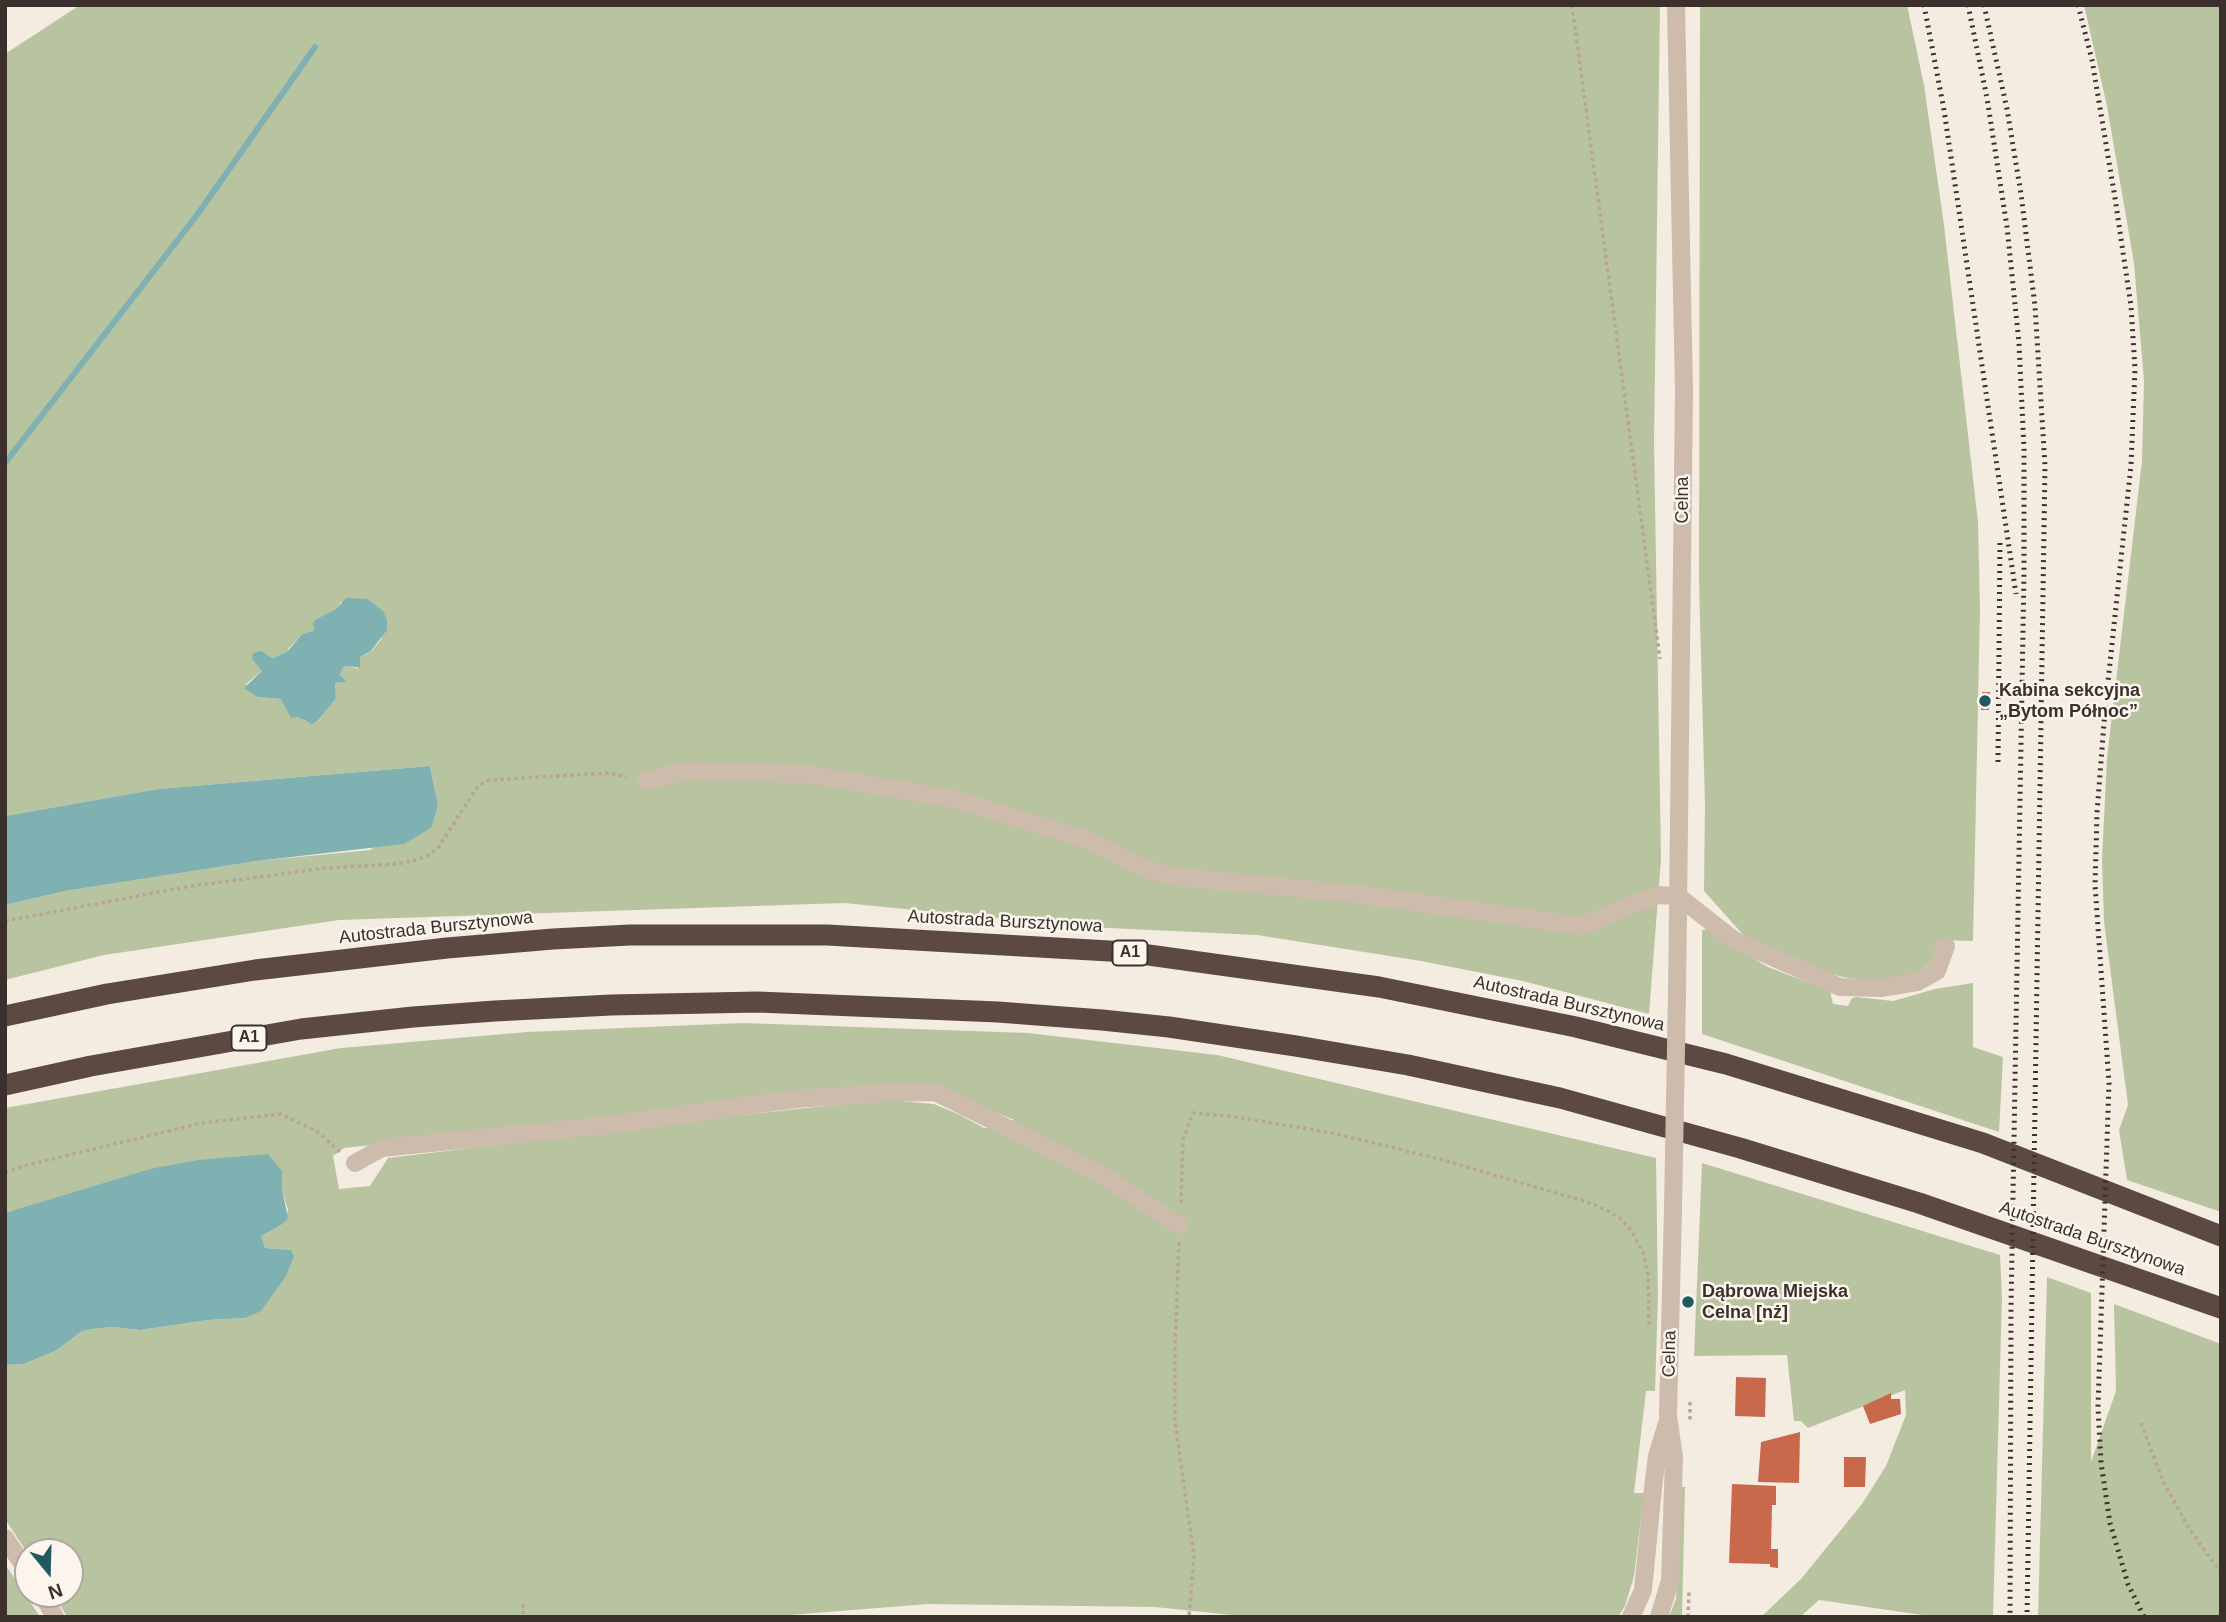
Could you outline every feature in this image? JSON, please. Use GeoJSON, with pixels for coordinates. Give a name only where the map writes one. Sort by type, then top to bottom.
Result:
{"type":"FeatureCollection","features":[{"type":"Feature","properties":{"kind":"highway","name":"Autostrada Bursztynowa"},"geometry":{"type":"LineString","coordinates":[[5,1016],[107,994],[255,970],[447,948],[553,940],[668,935],[813,935],[1127,952],[1379,987],[1576,1027],[1726,1064],[1983,1143],[2221,1236]]}},
{"type":"Feature","properties":{"kind":"highway","name":"Autostrada Bursztynowa"},"geometry":{"type":"LineString","coordinates":[[5,1085],[117,1061],[302,1029],[413,1017],[611,1005],[758,1003],[891,1006],[1169,1027],[1408,1065],[1501,1084],[1635,1118],[1919,1203],[2221,1308]]}},
{"type":"Feature","properties":{"kind":"street","name":"Celna"},"geometry":{"type":"LineString","coordinates":[[1659,1617],[1670,1580],[1674,1457],[1668,1416],[1681,775],[1684,390],[1676,5]]}},
{"type":"Feature","properties":{"kind":"street"},"geometry":{"type":"LineString","coordinates":[[646,782],[685,771],[808,774],[954,799],[1085,839],[1148,870],[1177,877],[1357,894],[1583,926],[1656,895],[1678,896],[1734,940],[1840,987],[1881,988],[1917,982],[1937,971],[1945,946]]}},
{"type":"Feature","properties":{"kind":"street"},"geometry":{"type":"LineString","coordinates":[[355,1163],[382,1149],[608,1125],[796,1099],[935,1092],[1102,1175],[1179,1225]]}},
{"type":"Feature","properties":{"kind":"street","name":"Celna"},"geometry":{"type":"LineString","coordinates":[[1631,1617],[1643,1590],[1657,1457],[1668,1416]]}},
{"type":"Feature","properties":{"kind":"path"},"geometry":{"type":"LineString","coordinates":[[1572,5],[1660,662]]}},
{"type":"Feature","properties":{"kind":"path"},"geometry":{"type":"LineString","coordinates":[[5,921],[186,887],[325,868],[413,861],[438,848],[478,786],[489,780],[610,773],[646,782]]}},
{"type":"Feature","properties":{"kind":"path"},"geometry":{"type":"LineString","coordinates":[[1189,1617],[1194,1556],[1175,1422],[1175,1348],[1182,1140],[1194,1113],[1333,1133],[1443,1160],[1590,1203],[1608,1211],[1631,1230],[1643,1253],[1648,1274],[1649,1332]]}},
{"type":"Feature","properties":{"kind":"path"},"geometry":{"type":"LineString","coordinates":[[5,1174],[23,1166],[202,1123],[281,1114],[318,1132],[355,1163]]}},
{"type":"Feature","properties":{"kind":"path"},"geometry":{"type":"LineString","coordinates":[[1689,1391],[1690,1429]]}},
{"type":"Feature","properties":{"kind":"path"},"geometry":{"type":"LineString","coordinates":[[2141,1423],[2169,1493],[2188,1527],[2221,1573]]}},
{"type":"Feature","properties":{"kind":"path"},"geometry":{"type":"LineString","coordinates":[[1688,1617],[1689,1590]]}},
{"type":"Feature","properties":{"kind":"path"},"geometry":{"type":"LineString","coordinates":[[523,1604],[523,1617]]}},
{"type":"Feature","properties":{"kind":"green space"},"geometry":{"type":"Polygon","coordinates":[[[80,5],[1660,5],[1654,442],[1661,859],[1649,1014],[1523,981],[1421,961],[1257,935],[1088,927],[844,903],[339,920],[104,955],[5,980],[5,905],[65,891],[257,861],[370,850],[438,805],[430,766],[158,789],[5,816],[5,54],[80,5]],[[368,599],[341,602],[336,610],[316,619],[314,630],[301,635],[288,651],[273,658],[265,653],[262,671],[246,684],[258,697],[281,699],[305,721],[318,720],[336,699],[335,683],[346,680],[340,675],[343,667],[358,669],[360,657],[372,651],[382,638],[382,611],[368,599]]]}},
{"type":"Feature","properties":{"kind":"green space"},"geometry":{"type":"Polygon","coordinates":[[[1700,5],[1907,5],[1924,85],[1944,225],[1978,522],[1980,609],[1973,941],[1939,940],[1930,964],[1907,979],[1882,983],[1843,977],[1804,966],[1746,938],[1704,891],[1705,805],[1699,581],[1700,5]]]}},
{"type":"Feature","properties":{"kind":"green space"},"geometry":{"type":"Polygon","coordinates":[[[2084,5],[2221,5],[2221,1212],[2127,1180],[2119,1130],[2128,1105],[2104,922],[2102,860],[2107,758],[2142,461],[2144,381],[2134,263],[2107,106],[2084,5]]]}},
{"type":"Feature","properties":{"kind":"green space"},"geometry":{"type":"Polygon","coordinates":[[[1708,929],[1768,967],[1830,991],[1833,1004],[1848,1006],[1852,998],[1857,997],[1893,1001],[1935,989],[1973,983],[1973,1047],[2003,1057],[1999,1132],[1702,1034],[1702,930],[1708,929]]]}},
{"type":"Feature","properties":{"kind":"green space"},"geometry":{"type":"Polygon","coordinates":[[[743,1023],[1028,1033],[1217,1055],[1656,1158],[1658,1296],[1655,1391],[1646,1391],[1634,1493],[1644,1493],[1634,1576],[1625,1606],[1618,1617],[1251,1617],[1155,1607],[928,1604],[765,1617],[67,1617],[62,1608],[84,1608],[84,1538],[17,1538],[5,1519],[5,1365],[24,1364],[57,1350],[82,1331],[92,1329],[113,1327],[140,1330],[208,1320],[245,1318],[291,1250],[265,1248],[260,1236],[281,1225],[288,1211],[282,1189],[282,1171],[5,1213],[5,1108],[341,1048],[527,1032],[743,1023]],[[936,1087],[344,1148],[333,1156],[339,1189],[370,1186],[388,1158],[888,1100],[934,1104],[984,1128],[997,1128],[1014,1120],[936,1087]]]}},
{"type":"Feature","properties":{"kind":"green space"},"geometry":{"type":"Polygon","coordinates":[[[1702,1163],[2000,1255],[2002,1298],[1993,1617],[1936,1617],[1819,1600],[1800,1617],[1761,1617],[1801,1579],[1862,1504],[1886,1466],[1906,1415],[1905,1390],[1808,1428],[1801,1421],[1794,1421],[1787,1355],[1694,1356],[1702,1163]]]}},
{"type":"Feature","properties":{"kind":"green space"},"geometry":{"type":"Polygon","coordinates":[[[2047,1277],[2091,1293],[2091,1462],[2116,1391],[2114,1304],[2221,1344],[2221,1617],[2038,1617],[2047,1277]]]}},
{"type":"Feature","properties":{"kind":"green space"},"geometry":{"type":"Polygon","coordinates":[[[1681,1487],[1685,1487],[1682,1617],[1669,1617],[1676,1599],[1681,1487]]]}},
{"type":"Feature","properties":{"kind":"green space"},"geometry":{"type":"Polygon","coordinates":[[[5,1564],[14,1578],[14,1608],[34,1608],[40,1617],[5,1617],[5,1564]]]}},
{"type":"Feature","properties":{"kind":"water"},"geometry":{"type":"Polygon","coordinates":[[[346,598],[368,599],[383,611],[387,630],[371,651],[360,657],[360,668],[343,667],[340,675],[346,680],[335,683],[336,699],[318,720],[312,724],[298,717],[291,718],[281,699],[258,697],[244,688],[262,671],[252,659],[253,653],[261,651],[273,658],[288,651],[301,635],[314,630],[313,623],[316,619],[335,610],[346,598]]]}},
{"type":"Feature","properties":{"kind":"water"},"geometry":{"type":"Polygon","coordinates":[[[430,766],[438,805],[431,828],[404,844],[257,861],[65,891],[5,905],[5,816],[158,789],[430,766]]]}},
{"type":"Feature","properties":{"kind":"water"},"geometry":{"type":"Polygon","coordinates":[[[268,1154],[282,1171],[282,1189],[288,1218],[261,1236],[265,1248],[291,1250],[294,1256],[286,1276],[261,1311],[245,1318],[208,1320],[140,1330],[113,1327],[82,1331],[57,1350],[24,1364],[5,1365],[5,1213],[150,1169],[198,1160],[268,1154]]]}},
{"type":"Feature","properties":{"kind":"building","name":"Kabina sekcyjna „Bytom Północ”"},"geometry":{"type":"Polygon","coordinates":[[[1982,692],[1990,692],[1989,710],[1981,710],[1982,692]]]}},
{"type":"Feature","properties":{"kind":"building"},"geometry":{"type":"Polygon","coordinates":[[[1736,1377],[1766,1378],[1765,1417],[1735,1416],[1736,1377]]]}},
{"type":"Feature","properties":{"kind":"building"},"geometry":{"type":"Polygon","coordinates":[[[1891,1393],[1891,1399],[1900,1399],[1901,1414],[1870,1424],[1863,1406],[1891,1393]]]}},
{"type":"Feature","properties":{"kind":"building"},"geometry":{"type":"Polygon","coordinates":[[[1800,1432],[1799,1483],[1758,1482],[1761,1442],[1800,1432]]]}},
{"type":"Feature","properties":{"kind":"building"},"geometry":{"type":"Polygon","coordinates":[[[1844,1457],[1866,1457],[1865,1487],[1844,1487],[1844,1457]]]}},
{"type":"Feature","properties":{"kind":"building"},"geometry":{"type":"Polygon","coordinates":[[[1732,1484],[1776,1486],[1776,1505],[1772,1505],[1771,1549],[1778,1549],[1778,1568],[1770,1567],[1770,1564],[1729,1563],[1732,1484]]]}},
{"type":"Feature","properties":{"kind":"waterway"},"geometry":{"type":"LineString","coordinates":[[5,463],[197,215],[315,47]]}},
{"type":"Feature","properties":{"kind":"railway"},"geometry":{"type":"LineString","coordinates":[[1924,5],[1944,110],[2016,594]]}},
{"type":"Feature","properties":{"kind":"railway"},"geometry":{"type":"LineString","coordinates":[[1968,5],[1987,98],[2007,227],[2019,343],[2024,449],[2011,1308],[2010,1617]]}},
{"type":"Feature","properties":{"kind":"railway"},"geometry":{"type":"LineString","coordinates":[[1984,5],[2007,109],[2021,194],[2035,306],[2045,466],[2027,1617]]}},
{"type":"Feature","properties":{"kind":"railway"},"geometry":{"type":"LineString","coordinates":[[2078,5],[2092,60],[2115,198],[2131,306],[2135,369],[2131,465],[2097,813],[2095,885],[2109,1083],[2098,1407],[2101,1463],[2110,1523],[2128,1584],[2144,1617]]}},
{"type":"Feature","properties":{"kind":"railway"},"geometry":{"type":"LineString","coordinates":[[1998,762],[2000,540]]}},
{"type":"Feature","properties":{"kind":"place","name":"Kabina sekcyjna „Bytom Północ”"},"geometry":{"type":"Point","coordinates":[1985,701]}},
{"type":"Feature","properties":{"kind":"place","name":"Dąbrowa Miejska Celna [nż]"},"geometry":{"type":"Point","coordinates":[1688,1302]}}]}
